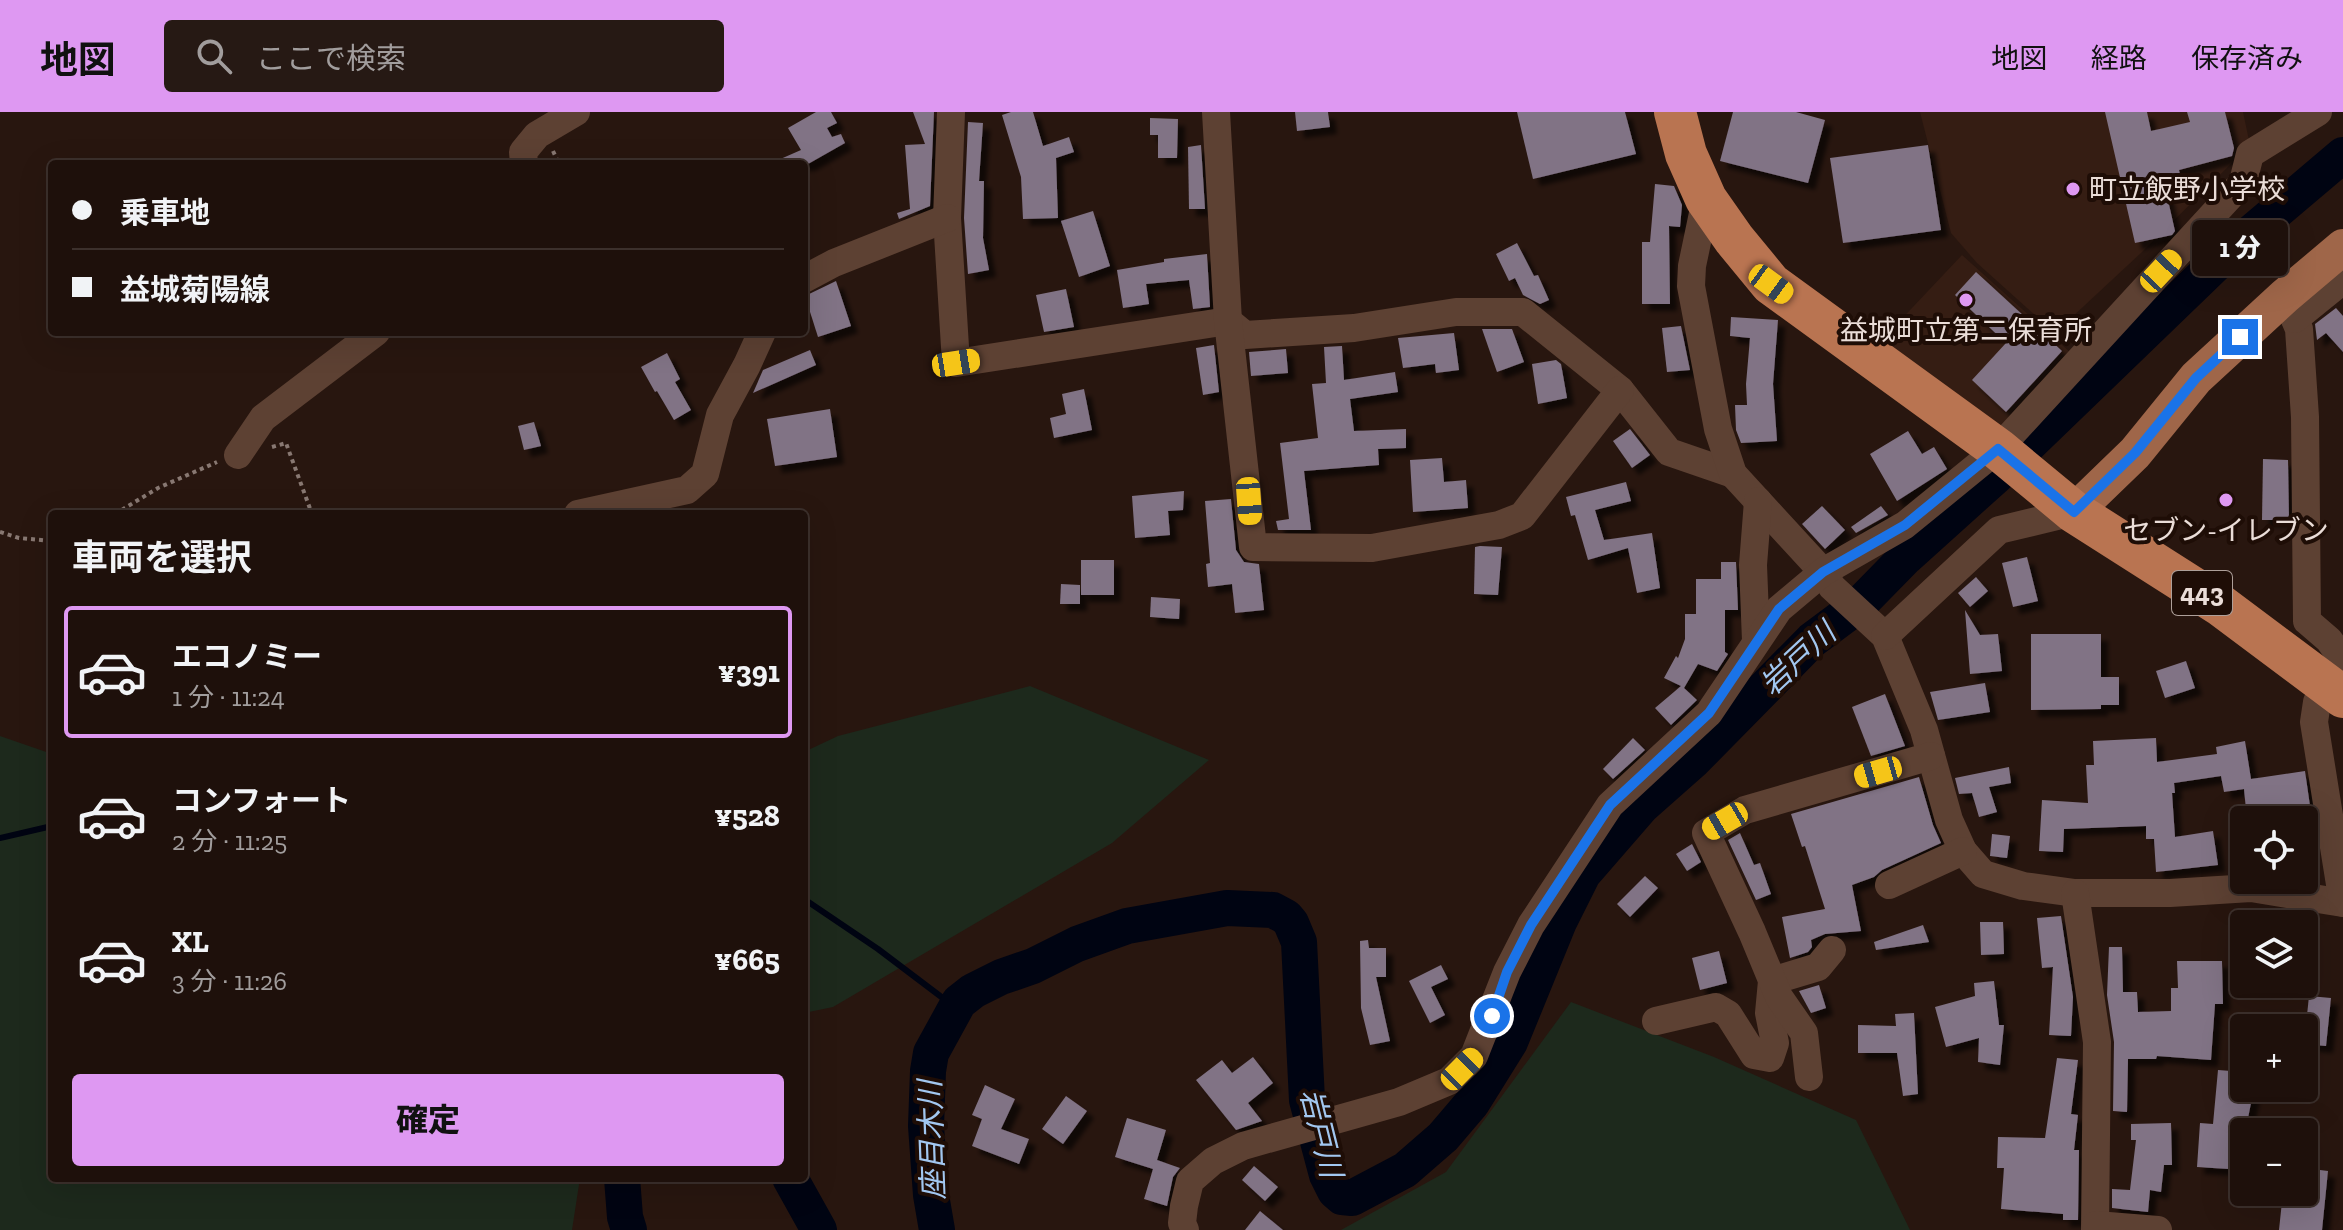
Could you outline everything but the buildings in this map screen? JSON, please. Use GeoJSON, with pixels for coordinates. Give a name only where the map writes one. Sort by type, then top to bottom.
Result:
{"type":"FeatureCollection","features":[{"type":"Feature","properties":{"kind":"highway","name":"443"},"geometry":{"type":"LineString","coordinates":[[1675,112],[1686,154],[1706,199],[1771,284],[1998,449],[2065,505],[2339,684]]}},
{"type":"Feature","properties":{"kind":"main road"},"geometry":{"type":"LineString","coordinates":[[2065,505],[2135,453],[2196,378],[2290,308],[2343,247]]}},
{"type":"Feature","properties":{"kind":"street"},"geometry":{"type":"LineString","coordinates":[[524,160],[523,152],[537,135],[576,112]]}},
{"type":"Feature","properties":{"kind":"street"},"geometry":{"type":"LineString","coordinates":[[951,112],[947,218],[956,363],[1228,321],[1245,335],[1354,328],[1456,312],[1523,312],[1620,390],[1669,452],[1733,474]]}},
{"type":"Feature","properties":{"kind":"street"},"geometry":{"type":"LineString","coordinates":[[1216,112],[1228,321],[1253,547],[1372,548],[1499,525],[1522,516],[1620,390]]}},
{"type":"Feature","properties":{"kind":"street"},"geometry":{"type":"LineString","coordinates":[[1185,1230],[1182,1223],[1190,1181],[1213,1161],[1243,1146],[1399,1102],[1449,1081],[1474,1056],[1507,972],[1531,925],[1610,805],[1709,713],[1779,609],[1827,580],[1905,525],[1998,449],[2243,182],[2250,154],[2318,112]]}},
{"type":"Feature","properties":{"kind":"street"},"geometry":{"type":"LineString","coordinates":[[1706,199],[1692,266],[1691,286],[1718,429],[1733,474],[1827,580],[1885,636],[1924,730],[1949,820],[1963,851],[1983,874],[2023,886],[2075,893],[2170,893],[2251,888],[2343,903],[2340,869],[2314,722],[2317,702],[2339,684],[2329,640],[2307,621],[2305,417],[2299,329],[2290,308],[2343,280]]}},
{"type":"Feature","properties":{"kind":"street"},"geometry":{"type":"LineString","coordinates":[[808,277],[834,263],[947,218]]}},
{"type":"Feature","properties":{"kind":"street"},"geometry":{"type":"LineString","coordinates":[[238,455],[263,418],[371,336]]}},
{"type":"Feature","properties":{"kind":"street"},"geometry":{"type":"LineString","coordinates":[[596,510],[687,490],[705,474],[720,415],[760,336]]}},
{"type":"Feature","properties":{"kind":"street"},"geometry":{"type":"LineString","coordinates":[[1756,641],[1753,565],[1758,501]]}},
{"type":"Feature","properties":{"kind":"street"},"geometry":{"type":"LineString","coordinates":[[1885,636],[1999,530],[2065,505]]}},
{"type":"Feature","properties":{"kind":"street"},"geometry":{"type":"LineString","coordinates":[[1809,1077],[1804,1033],[1779,997],[1706,833],[1745,810],[1931,756]]}},
{"type":"Feature","properties":{"kind":"street"},"geometry":{"type":"LineString","coordinates":[[1889,885],[1963,851]]}},
{"type":"Feature","properties":{"kind":"street"},"geometry":{"type":"LineString","coordinates":[[2075,893],[2097,1042],[2096,1228],[2158,1230]]}},
{"type":"Feature","properties":{"kind":"street"},"geometry":{"type":"LineString","coordinates":[[1772,981],[1818,967],[1832,950]]}},
{"type":"Feature","properties":{"kind":"street"},"geometry":{"type":"LineString","coordinates":[[1656,1021],[1716,1007],[1728,1014],[1754,1055],[1770,1058],[1775,1043],[1769,1013],[1772,981]]}},
{"type":"Feature","properties":{"kind":"path"},"geometry":{"type":"LineString","coordinates":[[122,510],[196,469],[286,443],[311,510]]}},
{"type":"Feature","properties":{"kind":"path"},"geometry":{"type":"LineString","coordinates":[[0,532],[19,538],[48,541]]}},
{"type":"Feature","properties":{"kind":"shaded area","name":"町立飯野小学校"},"geometry":{"type":"Polygon","coordinates":[[[1920,112],[2243,112],[2250,145],[2055,333],[1977,263],[1951,233],[1920,112]]]}},
{"type":"Feature","properties":{"kind":"shaded area","name":"益城町立第二保育所"},"geometry":{"type":"Polygon","coordinates":[[[1962,255],[2072,354],[2001,431],[1878,344],[1962,255]]]}},
{"type":"Feature","properties":{"kind":"green space"},"geometry":{"type":"Polygon","coordinates":[[[1030,686],[1209,760],[1112,843],[833,1007],[808,1012],[808,750],[838,736],[1030,686]]]}},
{"type":"Feature","properties":{"kind":"green space"},"geometry":{"type":"Polygon","coordinates":[[[0,736],[48,753],[48,1182],[579,1182],[572,1230],[0,1230],[0,736]]]}},
{"type":"Feature","properties":{"kind":"green space"},"geometry":{"type":"Polygon","coordinates":[[[1571,1002],[1714,1057],[1856,1120],[1910,1230],[1341,1230],[1446,1172],[1571,1002]]]}},
{"type":"Feature","properties":{"kind":"waterway","name":"岩戸川"},"geometry":{"type":"LineString","coordinates":[[937,1230],[926,1126],[928,1071],[931,1053],[959,1002],[1001,977],[1127,926],[1227,908],[1273,910],[1291,923],[1299,942],[1307,1100],[1327,1175],[1335,1191],[1342,1197],[1352,1198],[1405,1170],[1443,1137],[1472,1103],[1510,1042],[1559,922],[1583,874],[1642,806],[1694,760],[1812,640],[1859,605],[2226,254],[2343,155]]}},
{"type":"Feature","properties":{"kind":"waterway"},"geometry":{"type":"LineString","coordinates":[[0,838],[48,827]]}},
{"type":"Feature","properties":{"kind":"waterway"},"geometry":{"type":"LineString","coordinates":[[808,902],[878,949],[956,1008]]}},
{"type":"Feature","properties":{"kind":"waterway","name":"座目木川"},"geometry":{"type":"LineString","coordinates":[[622,1182],[629,1230]]}},
{"type":"Feature","properties":{"kind":"waterway","name":"座目木川"},"geometry":{"type":"LineString","coordinates":[[792,1182],[819,1230]]}},
{"type":"Feature","properties":{"kind":"place","name":"町立飯野小学校"},"geometry":{"type":"Point","coordinates":[2073,189]}},
{"type":"Feature","properties":{"kind":"place","name":"益城町立第二保育所"},"geometry":{"type":"Point","coordinates":[1966,300]}},
{"type":"Feature","properties":{"kind":"place","name":"セブン-イレブン"},"geometry":{"type":"Point","coordinates":[2226,500]}},
{"type":"Feature","properties":{"kind":"route"},"geometry":{"type":"LineString","coordinates":[[1492,1016],[1507,972],[1531,925],[1610,805],[1709,713],[1779,609],[1823,572],[1905,525],[1998,449],[2074,512],[2135,453],[2196,378],[2240,337]]}}]}
